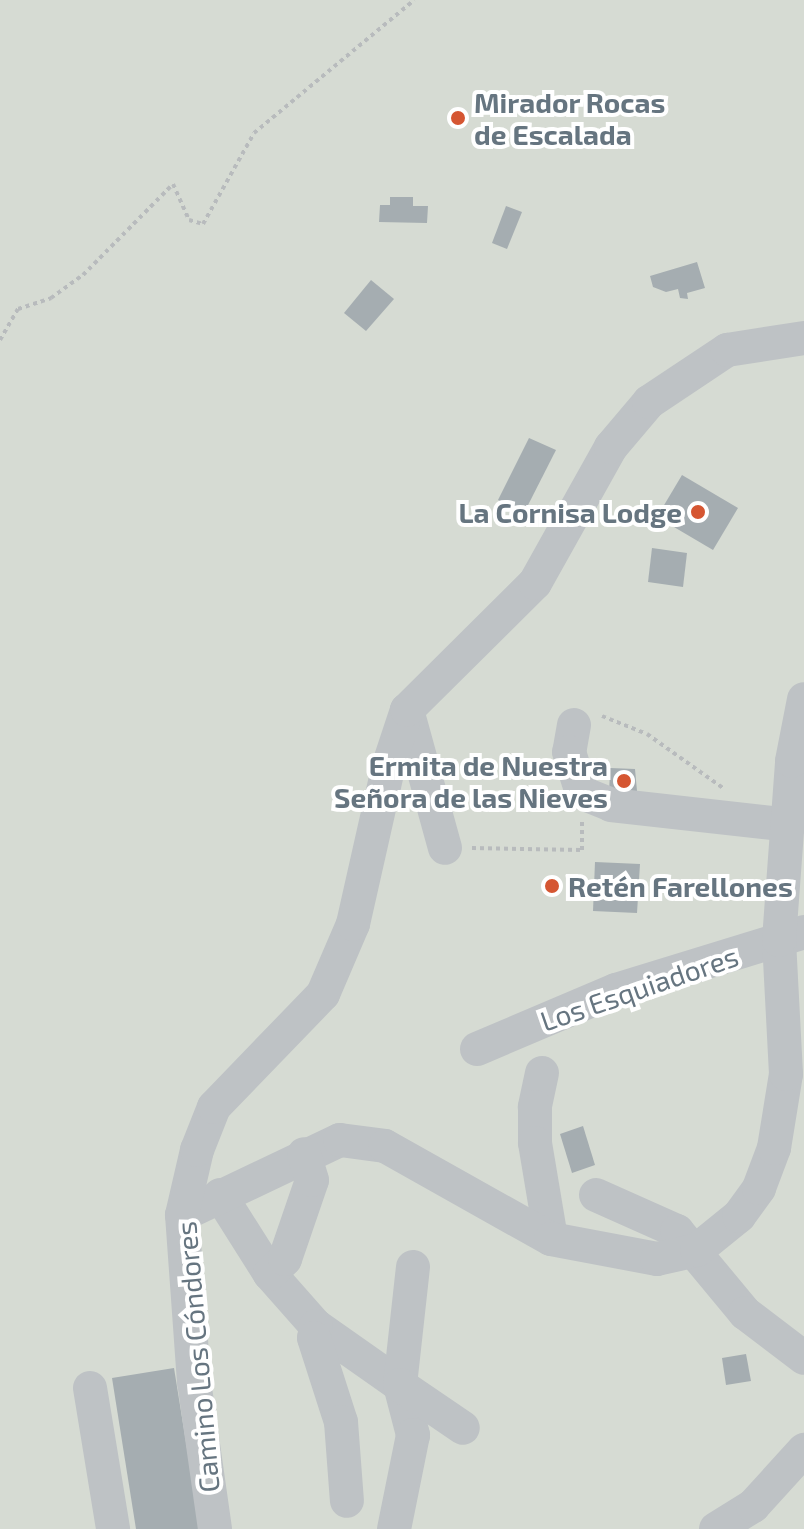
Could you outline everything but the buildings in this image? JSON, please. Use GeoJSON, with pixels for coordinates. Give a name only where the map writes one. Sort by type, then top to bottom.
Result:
{"type":"FeatureCollection","features":[{"type":"Feature","properties":{"kind":"street","name":"Camino Los Cóndores"},"geometry":{"type":"LineString","coordinates":[[215,1529],[194,1382],[182,1215],[197,1150],[214,1107],[323,994],[353,924],[389,764],[407,710],[535,583],[571,511],[611,447],[649,402],[727,350],[804,338]]}},
{"type":"Feature","properties":{"kind":"street"},"geometry":{"type":"LineString","coordinates":[[182,1215],[304,1154],[340,1140],[385,1146],[551,1239],[657,1259],[697,1250],[739,1216],[759,1188],[774,1148],[786,1074],[791,936],[789,825],[804,699]]}},
{"type":"Feature","properties":{"kind":"street"},"geometry":{"type":"LineString","coordinates":[[407,710],[445,848]]}},
{"type":"Feature","properties":{"kind":"street"},"geometry":{"type":"LineString","coordinates":[[574,725],[569,752],[582,793],[611,805],[789,825]]}},
{"type":"Feature","properties":{"kind":"street","name":"Los Esquiadores"},"geometry":{"type":"LineString","coordinates":[[477,1049],[616,990],[791,936]]}},
{"type":"Feature","properties":{"kind":"street"},"geometry":{"type":"LineString","coordinates":[[542,1073],[535,1143],[551,1239]]}},
{"type":"Feature","properties":{"kind":"street"},"geometry":{"type":"LineString","coordinates":[[270,1274],[285,1259],[312,1180],[304,1154]]}},
{"type":"Feature","properties":{"kind":"street"},"geometry":{"type":"LineString","coordinates":[[220,1195],[270,1274],[316,1326],[463,1428]]}},
{"type":"Feature","properties":{"kind":"street"},"geometry":{"type":"LineString","coordinates":[[596,1195],[677,1231],[697,1250],[745,1313],[804,1358]]}},
{"type":"Feature","properties":{"kind":"street"},"geometry":{"type":"LineString","coordinates":[[394,1529],[413,1435],[400,1385],[413,1267]]}},
{"type":"Feature","properties":{"kind":"street"},"geometry":{"type":"LineString","coordinates":[[316,1326],[314,1338],[341,1422],[347,1501]]}},
{"type":"Feature","properties":{"kind":"street"},"geometry":{"type":"LineString","coordinates":[[90,1388],[113,1529]]}},
{"type":"Feature","properties":{"kind":"street"},"geometry":{"type":"LineString","coordinates":[[716,1529],[753,1506],[804,1450]]}},
{"type":"Feature","properties":{"kind":"path"},"geometry":{"type":"LineString","coordinates":[[0,340],[18,309],[51,298],[83,275],[173,184],[189,220],[203,224],[254,133],[414,0]]}},
{"type":"Feature","properties":{"kind":"path"},"geometry":{"type":"LineString","coordinates":[[574,725],[601,716],[620,719],[731,794]]}},
{"type":"Feature","properties":{"kind":"path"},"geometry":{"type":"LineString","coordinates":[[445,848],[582,850]]}},
{"type":"Feature","properties":{"kind":"shaded area"},"geometry":{"type":"Polygon","coordinates":[[[0,0],[804,0],[804,1529],[0,1529],[0,0]]]}},
{"type":"Feature","properties":{"kind":"place","name":"Mirador Rocas de Escalada"},"geometry":{"type":"Point","coordinates":[458,118]}},
{"type":"Feature","properties":{"kind":"place","name":"La Cornisa Lodge"},"geometry":{"type":"Point","coordinates":[698,512]}},
{"type":"Feature","properties":{"kind":"place","name":"Ermita de Nuestra Señora de las Nieves"},"geometry":{"type":"Point","coordinates":[624,781]}},
{"type":"Feature","properties":{"kind":"place","name":"Retén Farellones"},"geometry":{"type":"Point","coordinates":[552,886]}}]}
